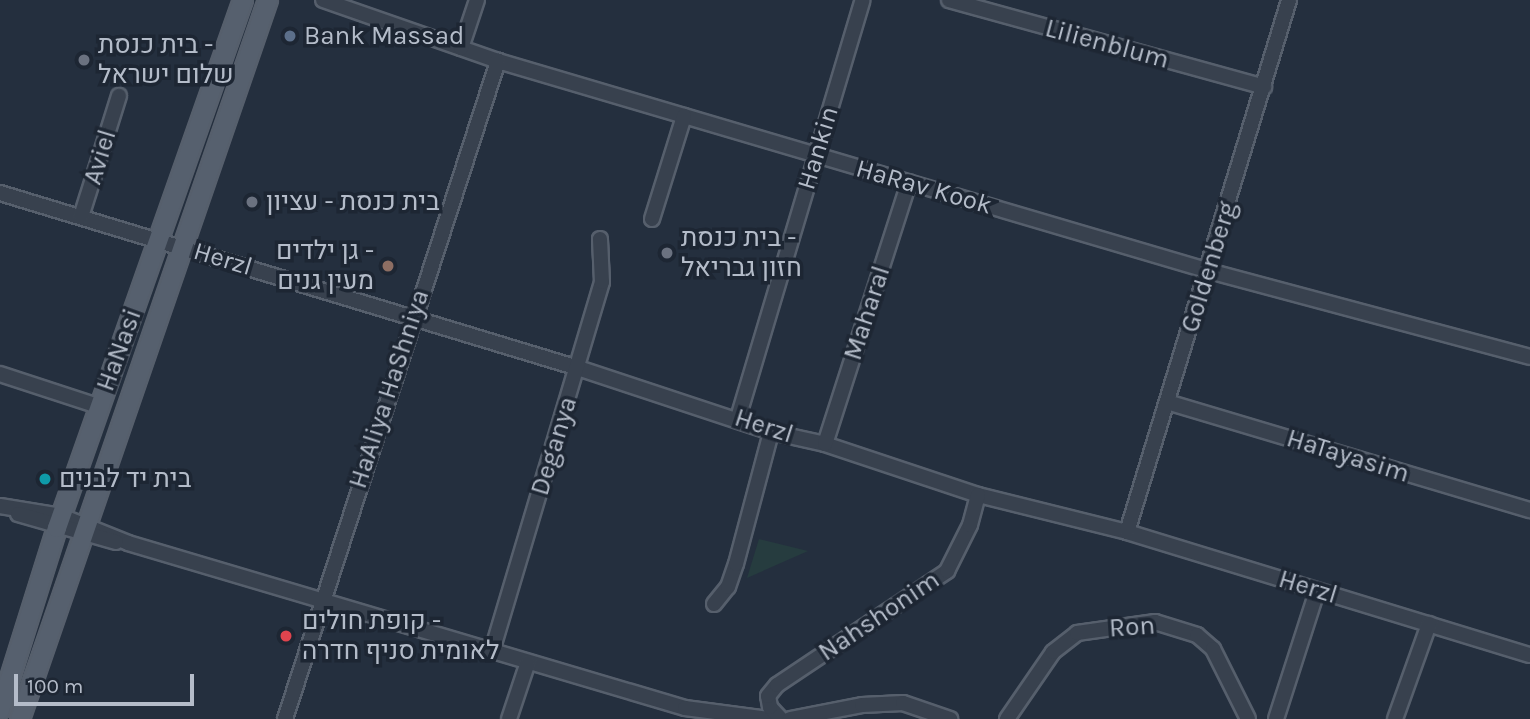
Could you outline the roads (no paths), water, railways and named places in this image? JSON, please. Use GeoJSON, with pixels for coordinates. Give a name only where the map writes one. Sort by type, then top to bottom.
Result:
{"type":"FeatureCollection","features":[{"type":"Feature","properties":{"kind":"main road","name":"HaNasi"},"geometry":{"type":"LineString","coordinates":[[0,710],[59,522],[162,240],[243,0]]}},
{"type":"Feature","properties":{"kind":"main road","name":"HaNasi"},"geometry":{"type":"LineString","coordinates":[[20,719],[82,530],[184,247],[268,0]]}},
{"type":"Feature","properties":{"kind":"street","name":"HaRav Kook"},"geometry":{"type":"LineString","coordinates":[[323,0],[498,61],[1209,271],[1530,357]]}},
{"type":"Feature","properties":{"kind":"street"},"geometry":{"type":"LineString","coordinates":[[461,48],[477,0]]}},
{"type":"Feature","properties":{"kind":"street","name":"Hankin"},"geometry":{"type":"LineString","coordinates":[[738,418],[863,0]]}},
{"type":"Feature","properties":{"kind":"street","name":"Lilienblum"},"geometry":{"type":"LineString","coordinates":[[949,0],[1264,87]]}},
{"type":"Feature","properties":{"kind":"street","name":"Goldenberg"},"geometry":{"type":"LineString","coordinates":[[1127,532],[1209,271],[1289,0]]}},
{"type":"Feature","properties":{"kind":"street","name":"HaAliya HaShniya"},"geometry":{"type":"LineString","coordinates":[[285,719],[412,317],[498,61]]}},
{"type":"Feature","properties":{"kind":"street","name":"Aviel"},"geometry":{"type":"LineString","coordinates":[[81,217],[119,96]]}},
{"type":"Feature","properties":{"kind":"street"},"geometry":{"type":"LineString","coordinates":[[652,219],[684,116]]}},
{"type":"Feature","properties":{"kind":"street","name":"Maharal"},"geometry":{"type":"LineString","coordinates":[[825,444],[909,182]]}},
{"type":"Feature","properties":{"kind":"street","name":"Herzl"},"geometry":{"type":"LineString","coordinates":[[0,193],[578,368],[738,418],[771,432],[825,444],[978,495],[1127,532],[1530,655]]}},
{"type":"Feature","properties":{"kind":"street","name":"Deganya"},"geometry":{"type":"LineString","coordinates":[[492,651],[602,282],[600,239]]}},
{"type":"Feature","properties":{"kind":"street"},"geometry":{"type":"LineString","coordinates":[[0,374],[101,407]]}},
{"type":"Feature","properties":{"kind":"street","name":"HaTayasim"},"geometry":{"type":"LineString","coordinates":[[1167,402],[1530,510]]}},
{"type":"Feature","properties":{"kind":"street"},"geometry":{"type":"LineString","coordinates":[[713,604],[728,587],[736,564],[771,432]]}},
{"type":"Feature","properties":{"kind":"street","name":"Nahshonim"},"geometry":{"type":"LineString","coordinates":[[781,719],[770,707],[768,696],[777,685],[947,570],[970,525],[978,495]]}},
{"type":"Feature","properties":{"kind":"street"},"geometry":{"type":"LineString","coordinates":[[4,507],[492,651],[683,714],[770,719]]}},
{"type":"Feature","properties":{"kind":"street"},"geometry":{"type":"LineString","coordinates":[[1276,719],[1317,591]]}},
{"type":"Feature","properties":{"kind":"street","name":"Ron"},"geometry":{"type":"LineString","coordinates":[[1007,719],[1053,652],[1077,633],[1155,622],[1197,635],[1213,649],[1248,719]]}},
{"type":"Feature","properties":{"kind":"street"},"geometry":{"type":"LineString","coordinates":[[1395,719],[1429,624]]}},
{"type":"Feature","properties":{"kind":"street"},"geometry":{"type":"LineString","coordinates":[[509,719],[528,662]]}},
{"type":"Feature","properties":{"kind":"street"},"geometry":{"type":"LineString","coordinates":[[790,719],[862,705],[903,702],[950,719]]}},
{"type":"Feature","properties":{"kind":"place","name":"Bank Massad"},"geometry":{"type":"Point","coordinates":[290,36]}},
{"type":"Feature","properties":{"kind":"place","name":"בית כנסת - שלום ישראל"},"geometry":{"type":"Point","coordinates":[84,60]}},
{"type":"Feature","properties":{"kind":"place","name":"בית כנסת - עציון"},"geometry":{"type":"Point","coordinates":[252,202]}},
{"type":"Feature","properties":{"kind":"place","name":"בית כנסת - חזון גבריאל"},"geometry":{"type":"Point","coordinates":[667,253]}},
{"type":"Feature","properties":{"kind":"place","name":"גן ילדים - מעין גנים"},"geometry":{"type":"Point","coordinates":[388,266]}},
{"type":"Feature","properties":{"kind":"place","name":"בית יד לבנים"},"geometry":{"type":"Point","coordinates":[45,479]}},
{"type":"Feature","properties":{"kind":"place","name":"קופת חולים - לאומית סניף חדרה"},"geometry":{"type":"Point","coordinates":[286,636]}}]}
